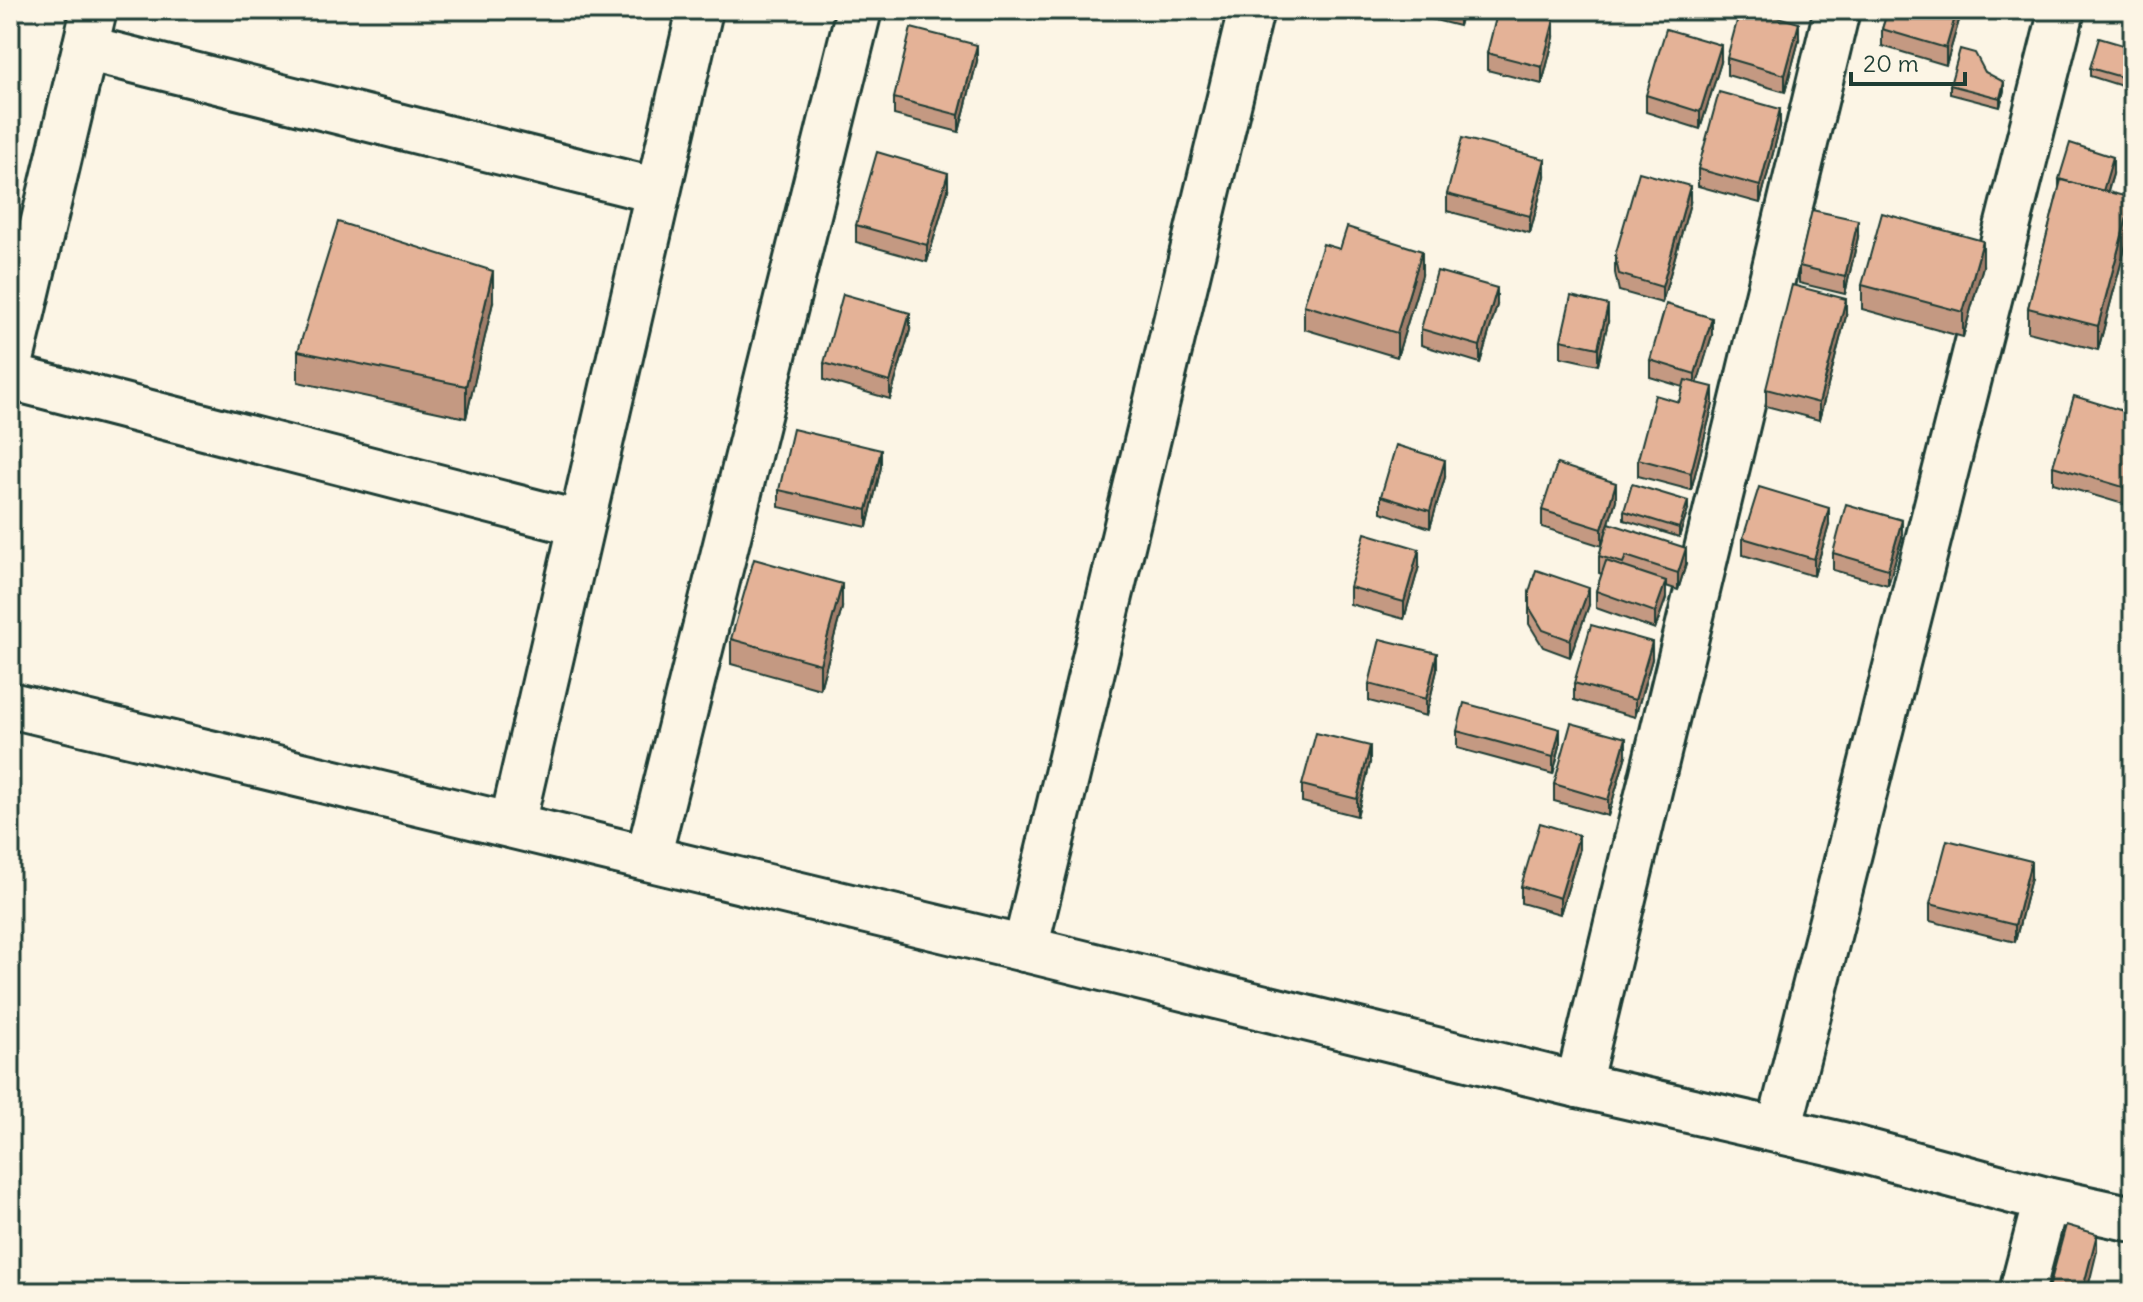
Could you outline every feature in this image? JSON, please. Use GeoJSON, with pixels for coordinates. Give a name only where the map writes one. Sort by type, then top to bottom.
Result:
{"type":"FeatureCollection","features":[{"type":"Feature","properties":{"kind":"street"},"geometry":{"type":"LineString","coordinates":[[512,825],[700,10]]}},
{"type":"Feature","properties":{"kind":"street"},"geometry":{"type":"LineString","coordinates":[[648,858],[859,10]]}},
{"type":"Feature","properties":{"kind":"street"},"geometry":{"type":"LineString","coordinates":[[1025,949],[1251,10]]}},
{"type":"Feature","properties":{"kind":"street"},"geometry":{"type":"LineString","coordinates":[[1578,1085],[1837,10]]}},
{"type":"Feature","properties":{"kind":"street"},"geometry":{"type":"LineString","coordinates":[[1779,1130],[2062,10]]}},
{"type":"Feature","properties":{"kind":"street"},"geometry":{"type":"LineString","coordinates":[[10,364],[90,29],[658,191]]}},
{"type":"Feature","properties":{"kind":"street"},"geometry":{"type":"LineString","coordinates":[[10,377],[581,524]]}},
{"type":"Feature","properties":{"kind":"street"},"geometry":{"type":"LineString","coordinates":[[10,705],[1578,1085],[1779,1130],[2046,1200],[2133,1219]]}},
{"type":"Feature","properties":{"kind":"street"},"geometry":{"type":"LineString","coordinates":[[2022,1292],[2046,1200]]}},
{"type":"Feature","properties":{"kind":"building"},"geometry":{"type":"Polygon","coordinates":[[[1498,10],[1517,10],[1554,20],[1542,67],[1487,53],[1498,10]]]}},
{"type":"Feature","properties":{"kind":"building"},"geometry":{"type":"Polygon","coordinates":[[[1740,10],[1752,10],[1799,23],[1785,75],[1727,58],[1740,10]]]}},
{"type":"Feature","properties":{"kind":"building"},"geometry":{"type":"Polygon","coordinates":[[[1888,10],[1957,10],[1946,48],[1882,29],[1888,10]]]}},
{"type":"Feature","properties":{"kind":"building"},"geometry":{"type":"Polygon","coordinates":[[[911,28],[977,45],[959,115],[894,98],[911,28]]]}},
{"type":"Feature","properties":{"kind":"building"},"geometry":{"type":"Polygon","coordinates":[[[1666,29],[1721,45],[1700,112],[1646,95],[1666,29]]]}},
{"type":"Feature","properties":{"kind":"building"},"geometry":{"type":"Polygon","coordinates":[[[2099,38],[2133,48],[2125,78],[2090,68],[2099,38]]]}},
{"type":"Feature","properties":{"kind":"building"},"geometry":{"type":"Polygon","coordinates":[[[1960,49],[1975,53],[1985,72],[2004,82],[2000,98],[1950,85],[1960,49]]]}},
{"type":"Feature","properties":{"kind":"building"},"geometry":{"type":"Polygon","coordinates":[[[1719,92],[1780,109],[1760,186],[1698,169],[1719,92]]]}},
{"type":"Feature","properties":{"kind":"building"},"geometry":{"type":"Polygon","coordinates":[[[1462,138],[1545,159],[1530,216],[1447,194],[1462,138]]]}},
{"type":"Feature","properties":{"kind":"building"},"geometry":{"type":"Polygon","coordinates":[[[2070,143],[2113,157],[2103,191],[2059,179],[2070,143]]]}},
{"type":"Feature","properties":{"kind":"building"},"geometry":{"type":"Polygon","coordinates":[[[877,152],[948,173],[927,245],[856,225],[877,152]]]}},
{"type":"Feature","properties":{"kind":"building"},"geometry":{"type":"Polygon","coordinates":[[[1639,172],[1690,186],[1662,287],[1619,274],[1615,256],[1639,172]]]}},
{"type":"Feature","properties":{"kind":"building"},"geometry":{"type":"Polygon","coordinates":[[[2061,180],[2132,198],[2098,326],[2028,308],[2061,180]]]}},
{"type":"Feature","properties":{"kind":"building"},"geometry":{"type":"Polygon","coordinates":[[[1812,210],[1858,220],[1845,277],[1799,266],[1812,210]]]}},
{"type":"Feature","properties":{"kind":"building"},"geometry":{"type":"Polygon","coordinates":[[[1882,213],[1983,241],[1963,312],[1862,285],[1882,213]]]}},
{"type":"Feature","properties":{"kind":"building"},"geometry":{"type":"Polygon","coordinates":[[[338,222],[493,271],[466,386],[298,351],[338,222]]]}},
{"type":"Feature","properties":{"kind":"building"},"geometry":{"type":"Polygon","coordinates":[[[1347,227],[1422,251],[1397,333],[1304,305],[1323,244],[1340,249],[1347,227]]]}},
{"type":"Feature","properties":{"kind":"building"},"geometry":{"type":"Polygon","coordinates":[[[1437,271],[1497,288],[1480,346],[1421,329],[1437,271]]]}},
{"type":"Feature","properties":{"kind":"building"},"geometry":{"type":"Polygon","coordinates":[[[1792,285],[1846,299],[1819,403],[1766,389],[1792,285]]]}},
{"type":"Feature","properties":{"kind":"building"},"geometry":{"type":"Polygon","coordinates":[[[843,294],[910,313],[890,382],[824,363],[843,294]]]}},
{"type":"Feature","properties":{"kind":"building"},"geometry":{"type":"Polygon","coordinates":[[[1571,296],[1608,305],[1598,348],[1561,340],[1571,296]]]}},
{"type":"Feature","properties":{"kind":"building"},"geometry":{"type":"Polygon","coordinates":[[[1666,304],[1712,318],[1695,374],[1650,360],[1666,304]]]}},
{"type":"Feature","properties":{"kind":"building"},"geometry":{"type":"Polygon","coordinates":[[[1685,380],[1713,387],[1691,473],[1638,459],[1655,395],[1679,402],[1685,380]]]}},
{"type":"Feature","properties":{"kind":"building"},"geometry":{"type":"Polygon","coordinates":[[[2074,396],[2133,414],[2133,490],[2053,466],[2074,396]]]}},
{"type":"Feature","properties":{"kind":"building"},"geometry":{"type":"Polygon","coordinates":[[[793,429],[881,450],[867,510],[779,490],[793,429]]]}},
{"type":"Feature","properties":{"kind":"building"},"geometry":{"type":"Polygon","coordinates":[[[1396,445],[1445,460],[1430,511],[1381,496],[1396,445]]]}},
{"type":"Feature","properties":{"kind":"building"},"geometry":{"type":"Polygon","coordinates":[[[1557,464],[1616,483],[1602,529],[1542,510],[1557,464]]]}},
{"type":"Feature","properties":{"kind":"building"},"geometry":{"type":"Polygon","coordinates":[[[1632,484],[1688,501],[1679,528],[1624,511],[1632,484]]]}},
{"type":"Feature","properties":{"kind":"building"},"geometry":{"type":"Polygon","coordinates":[[[1759,487],[1829,508],[1814,559],[1743,538],[1759,487]]]}},
{"type":"Feature","properties":{"kind":"building"},"geometry":{"type":"Polygon","coordinates":[[[1846,504],[1902,520],[1888,569],[1833,553],[1846,504]]]}},
{"type":"Feature","properties":{"kind":"building"},"geometry":{"type":"Polygon","coordinates":[[[1609,523],[1686,548],[1678,573],[1626,556],[1623,563],[1599,556],[1609,523]]]}},
{"type":"Feature","properties":{"kind":"building"},"geometry":{"type":"Polygon","coordinates":[[[1365,533],[1419,549],[1404,602],[1350,587],[1365,533]]]}},
{"type":"Feature","properties":{"kind":"building"},"geometry":{"type":"Polygon","coordinates":[[[754,559],[842,584],[820,664],[731,639],[754,559]]]}},
{"type":"Feature","properties":{"kind":"building"},"geometry":{"type":"Polygon","coordinates":[[[1606,561],[1666,581],[1655,612],[1596,591],[1606,561]]]}},
{"type":"Feature","properties":{"kind":"building"},"geometry":{"type":"Polygon","coordinates":[[[1536,570],[1589,588],[1570,640],[1543,630],[1529,607],[1529,592],[1536,570]]]}},
{"type":"Feature","properties":{"kind":"building"},"geometry":{"type":"Polygon","coordinates":[[[1591,625],[1652,642],[1635,700],[1574,683],[1591,625]]]}},
{"type":"Feature","properties":{"kind":"building"},"geometry":{"type":"Polygon","coordinates":[[[1380,639],[1437,653],[1426,699],[1369,684],[1380,639]]]}},
{"type":"Feature","properties":{"kind":"building"},"geometry":{"type":"Polygon","coordinates":[[[1464,703],[1560,729],[1553,757],[1457,731],[1464,703]]]}},
{"type":"Feature","properties":{"kind":"building"},"geometry":{"type":"Polygon","coordinates":[[[1571,723],[1626,738],[1608,800],[1554,784],[1571,723]]]}},
{"type":"Feature","properties":{"kind":"building"},"geometry":{"type":"Polygon","coordinates":[[[1316,733],[1370,746],[1357,799],[1302,785],[1316,733]]]}},
{"type":"Feature","properties":{"kind":"building"},"geometry":{"type":"Polygon","coordinates":[[[1540,823],[1579,835],[1560,898],[1521,886],[1540,823]]]}},
{"type":"Feature","properties":{"kind":"building"},"geometry":{"type":"Polygon","coordinates":[[[1947,840],[2031,861],[2015,925],[1930,904],[1947,840]]]}},
{"type":"Feature","properties":{"kind":"building"},"geometry":{"type":"Polygon","coordinates":[[[2066,1225],[2097,1234],[2082,1292],[2048,1292],[2066,1225]]]}}]}
